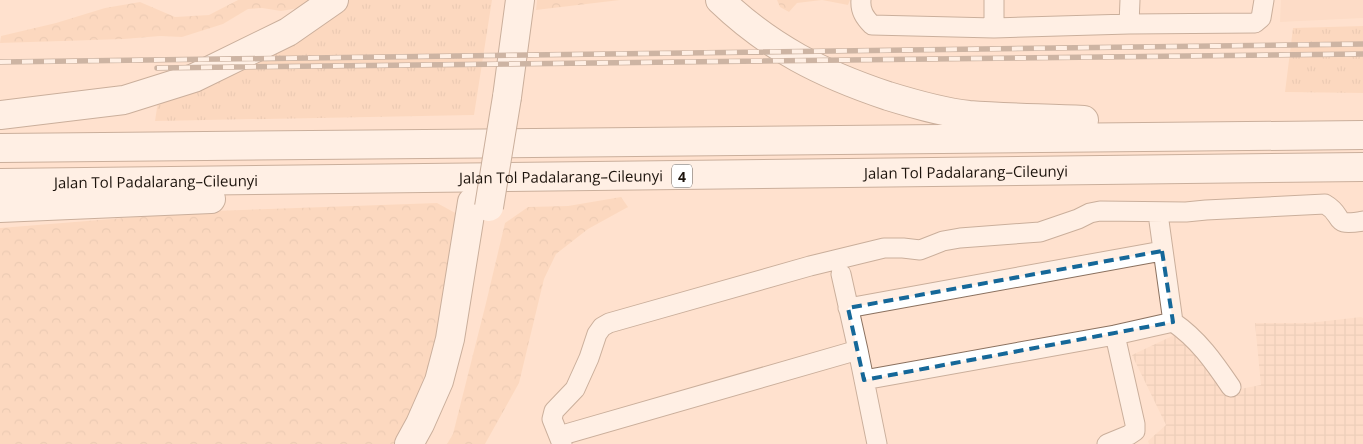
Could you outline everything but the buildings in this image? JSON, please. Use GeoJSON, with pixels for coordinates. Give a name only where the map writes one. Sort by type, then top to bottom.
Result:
{"type":"FeatureCollection","features":[{"type":"Feature","properties":{"kind":"highway"},"geometry":{"type":"LineString","coordinates":[[0,115],[124,100],[194,78],[288,32],[334,0]]}},
{"type":"Feature","properties":{"kind":"highway"},"geometry":{"type":"LineString","coordinates":[[498,97],[505,0]]}},
{"type":"Feature","properties":{"kind":"highway"},"geometry":{"type":"LineString","coordinates":[[409,444],[439,381],[450,339],[480,204],[498,97],[520,0]]}},
{"type":"Feature","properties":{"kind":"highway"},"geometry":{"type":"LineString","coordinates":[[720,0],[755,30],[803,62],[848,82],[918,106],[968,115],[1363,134]]}},
{"type":"Feature","properties":{"kind":"highway"},"geometry":{"type":"LineString","coordinates":[[0,148],[1363,134]]}},
{"type":"Feature","properties":{"kind":"highway","name":"Jalan Tol Padalarang–Cileunyi"},"geometry":{"type":"LineString","coordinates":[[0,183],[1363,167]]}},
{"type":"Feature","properties":{"kind":"highway"},"geometry":{"type":"LineString","coordinates":[[0,208],[262,197],[366,180]]}},
{"type":"Feature","properties":{"kind":"highway"},"geometry":{"type":"LineString","coordinates":[[420,444],[432,424],[454,372],[472,297],[480,204]]}},
{"type":"Feature","properties":{"kind":"street"},"geometry":{"type":"LineString","coordinates":[[861,0],[860,5],[864,17],[872,25],[994,28],[1255,22],[1261,18],[1264,0]]}},
{"type":"Feature","properties":{"kind":"street"},"geometry":{"type":"LineString","coordinates":[[994,0],[994,28]]}},
{"type":"Feature","properties":{"kind":"street"},"geometry":{"type":"LineString","coordinates":[[1129,24],[1130,0]]}},
{"type":"Feature","properties":{"kind":"street"},"geometry":{"type":"LineString","coordinates":[[858,350],[560,440],[552,419],[554,411],[574,389],[589,358],[597,334],[602,327],[810,266],[884,248],[920,250],[944,241],[960,238],[1040,232],[1100,211],[1186,212],[1325,204],[1330,207],[1341,222],[1346,224],[1363,222]]}},
{"type":"Feature","properties":{"kind":"street"},"geometry":{"type":"LineString","coordinates":[[1159,221],[1173,322]]}},
{"type":"Feature","properties":{"kind":"street"},"geometry":{"type":"LineString","coordinates":[[848,308],[1162,251]]}},
{"type":"Feature","properties":{"kind":"street"},"geometry":{"type":"LineString","coordinates":[[841,274],[864,380],[874,443]]}},
{"type":"Feature","properties":{"kind":"street"},"geometry":{"type":"LineString","coordinates":[[864,380],[1115,335],[1173,322],[1185,330],[1207,352],[1231,387]]}},
{"type":"Feature","properties":{"kind":"street"},"geometry":{"type":"LineString","coordinates":[[1107,444],[1130,435],[1134,431],[1135,424],[1115,335]]}},
{"type":"Feature","properties":{"kind":"highlighted area"},"geometry":{"type":"Polygon","coordinates":[[[1162,251],[1173,322],[864,380],[848,308],[1162,251]]]}},
{"type":"Feature","properties":{"kind":"shaded area"},"geometry":{"type":"Polygon","coordinates":[[[1281,0],[1363,0],[1363,18],[1280,22],[1281,0]]]}},
{"type":"Feature","properties":{"kind":"shaded area"},"geometry":{"type":"Polygon","coordinates":[[[1363,318],[1363,444],[1149,444],[1148,441],[1166,425],[1132,355],[1185,330],[1229,391],[1261,385],[1255,323],[1309,323],[1363,318]]]}},
{"type":"Feature","properties":{"kind":"green space"},"geometry":{"type":"Polygon","coordinates":[[[238,0],[312,0],[305,7],[281,11],[262,8],[248,9],[223,24],[182,37],[160,36],[0,43],[1,36],[56,23],[105,8],[140,2],[175,17],[209,15],[238,0]]]}},
{"type":"Feature","properties":{"kind":"green space"},"geometry":{"type":"Polygon","coordinates":[[[345,0],[492,0],[474,115],[155,121],[158,101],[345,0]]]}},
{"type":"Feature","properties":{"kind":"green space"},"geometry":{"type":"Polygon","coordinates":[[[537,0],[620,0],[536,10],[537,0]]]}},
{"type":"Feature","properties":{"kind":"green space"},"geometry":{"type":"Polygon","coordinates":[[[777,0],[822,0],[797,3],[789,12],[780,7],[777,0]]]}},
{"type":"Feature","properties":{"kind":"green space"},"geometry":{"type":"Polygon","coordinates":[[[822,0],[850,0],[848,5],[822,0]]]}},
{"type":"Feature","properties":{"kind":"green space"},"geometry":{"type":"Polygon","coordinates":[[[1363,26],[1363,93],[1285,92],[1293,28],[1363,26]]]}},
{"type":"Feature","properties":{"kind":"green space"},"geometry":{"type":"Polygon","coordinates":[[[621,197],[628,207],[588,229],[556,254],[544,279],[519,383],[485,444],[447,444],[453,434],[505,223],[528,207],[568,206],[621,197]]]}},
{"type":"Feature","properties":{"kind":"green space"},"geometry":{"type":"Polygon","coordinates":[[[437,203],[459,215],[436,368],[402,444],[0,444],[0,228],[211,211],[437,203]]]}},
{"type":"Feature","properties":{"kind":"railway"},"geometry":{"type":"LineString","coordinates":[[0,62],[1363,44]]}},
{"type":"Feature","properties":{"kind":"railway"},"geometry":{"type":"LineString","coordinates":[[157,68],[1363,54]]}}]}
